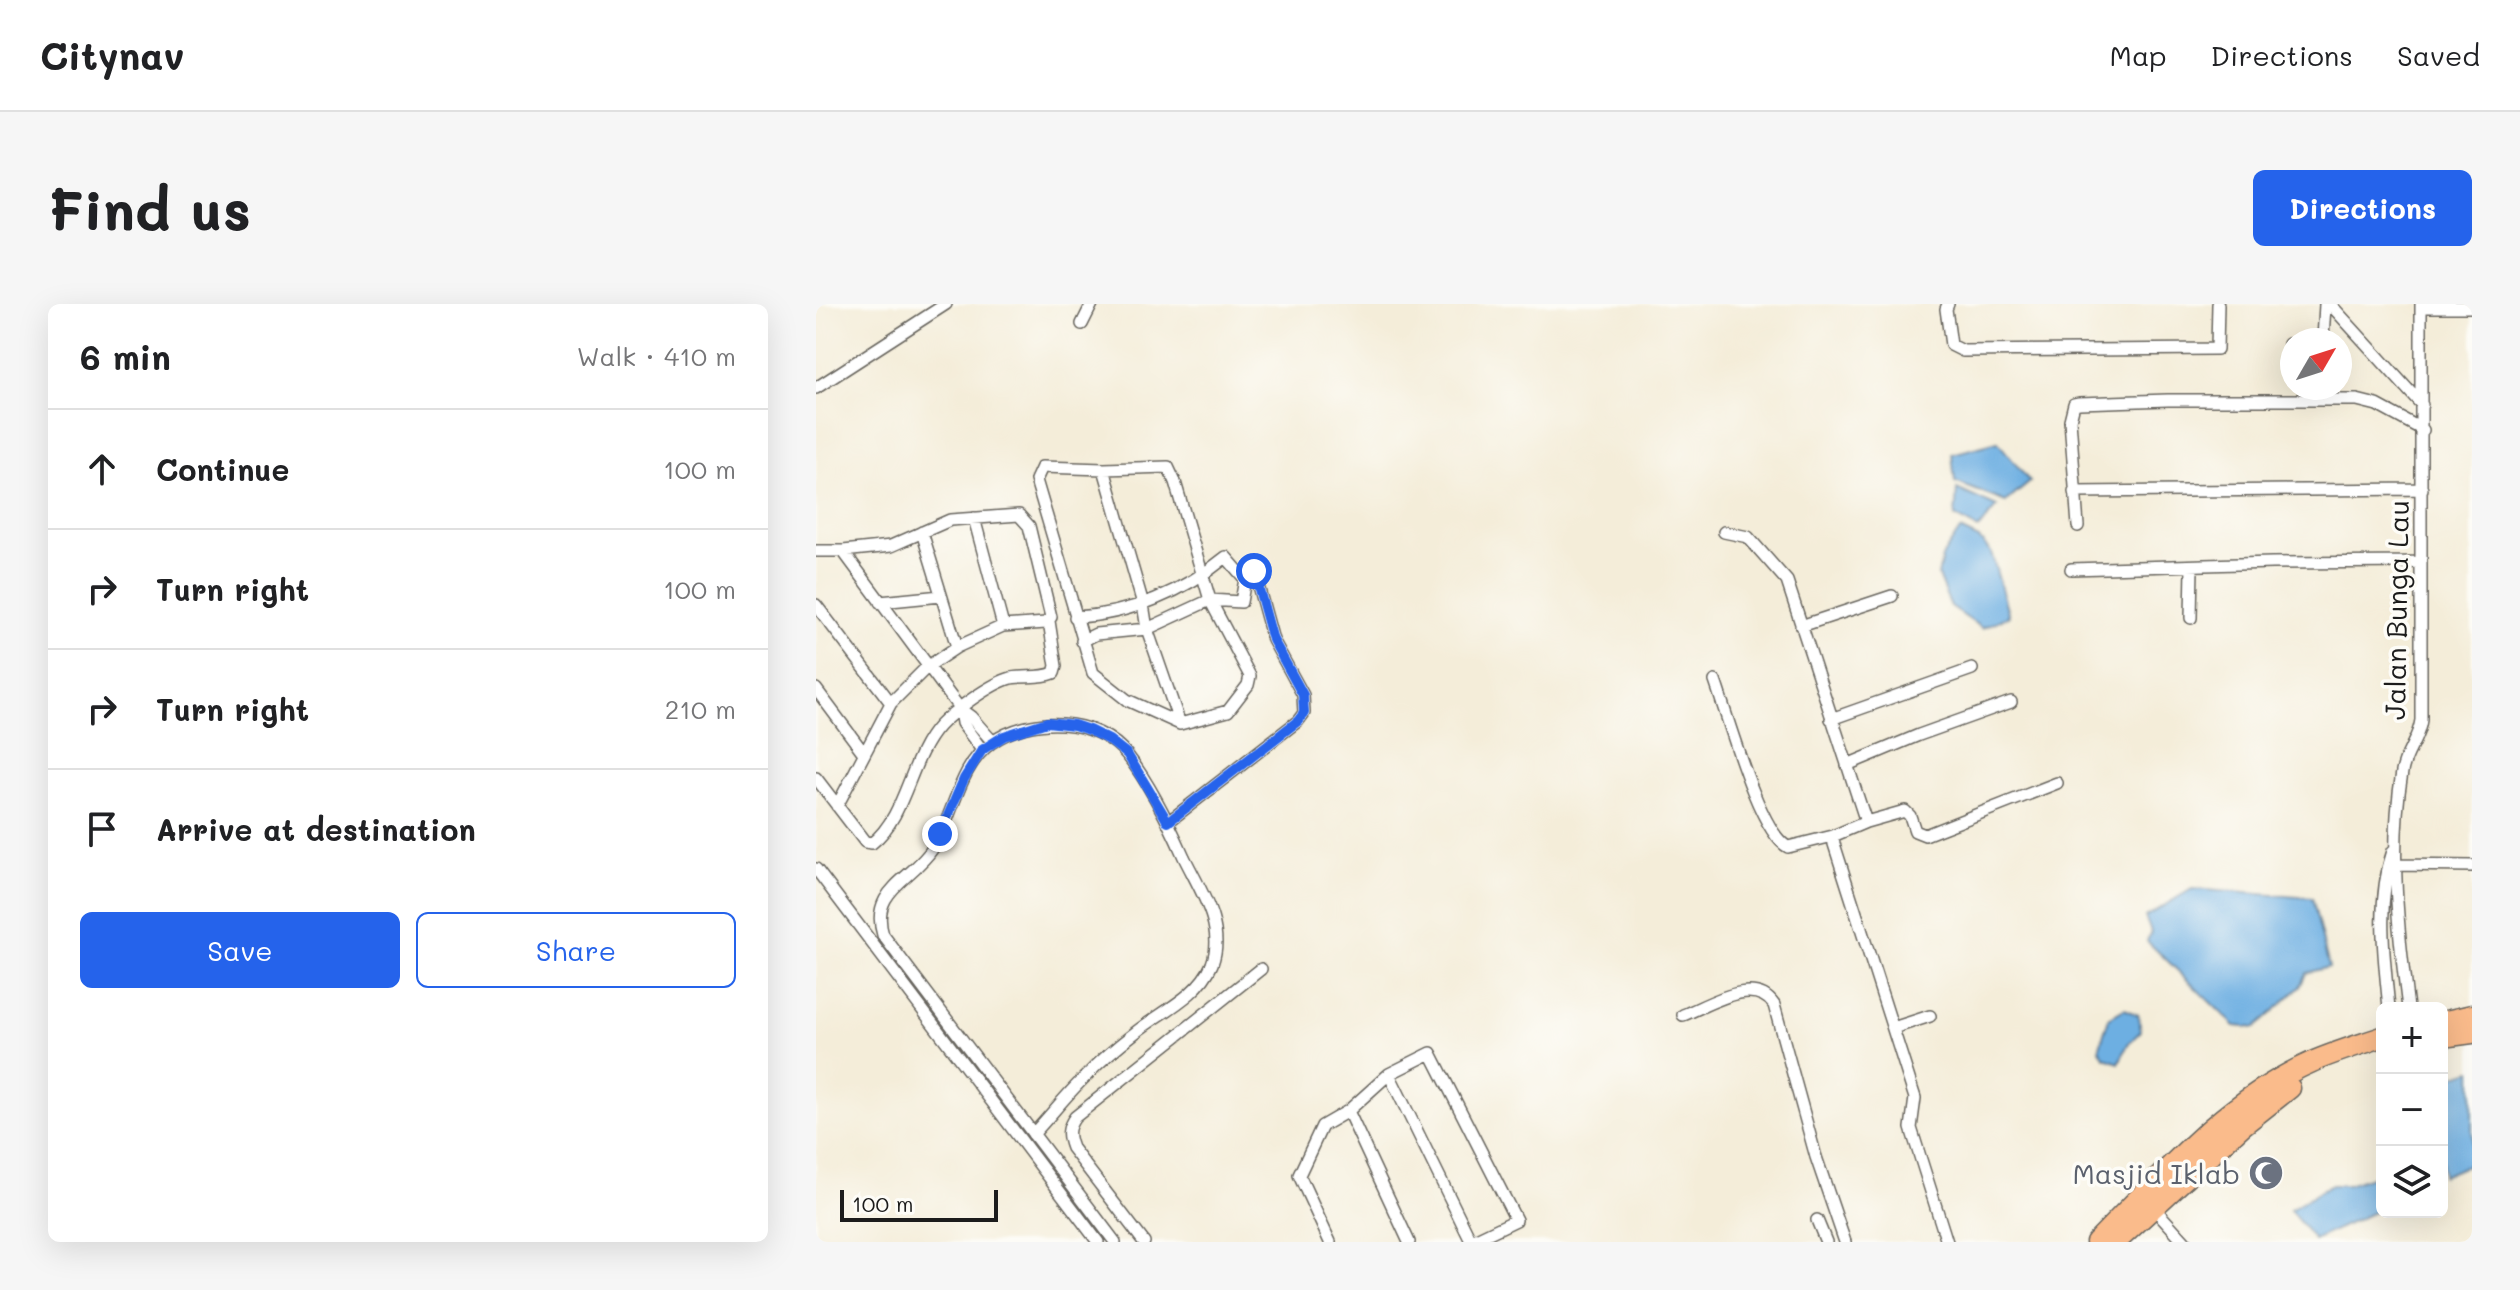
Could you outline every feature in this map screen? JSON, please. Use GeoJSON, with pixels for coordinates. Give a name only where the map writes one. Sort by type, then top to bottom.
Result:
{"type":"FeatureCollection","features":[{"type":"Feature","properties":{"kind":"highway"},"geometry":{"type":"LineString","coordinates":[[2448,1021],[2472,1015]]}},
{"type":"Feature","properties":{"kind":"highway"},"geometry":{"type":"LineString","coordinates":[[2448,1036],[2472,1033]]}},
{"type":"Feature","properties":{"kind":"highway"},"geometry":{"type":"LineString","coordinates":[[2096,1242],[2224,1116],[2313,1061],[2376,1039]]}},
{"type":"Feature","properties":{"kind":"highway"},"geometry":{"type":"LineString","coordinates":[[2116,1242],[2274,1099],[2325,1070],[2376,1051]]}},
{"type":"Feature","properties":{"kind":"street"},"geometry":{"type":"LineString","coordinates":[[816,388],[946,304]]}},
{"type":"Feature","properties":{"kind":"street"},"geometry":{"type":"LineString","coordinates":[[1082,324],[1092,304]]}},
{"type":"Feature","properties":{"kind":"street"},"geometry":{"type":"LineString","coordinates":[[1948,304],[1951,345],[1963,351],[2217,349],[2218,304]]}},
{"type":"Feature","properties":{"kind":"street"},"geometry":{"type":"LineString","coordinates":[[2324,328],[2326,305]]}},
{"type":"Feature","properties":{"kind":"street"},"geometry":{"type":"LineString","coordinates":[[2326,305],[2422,405]]}},
{"type":"Feature","properties":{"kind":"street"},"geometry":{"type":"LineString","coordinates":[[2421,306],[2472,307]]}},
{"type":"Feature","properties":{"kind":"street","name":"Jalan Bunga Lau"},"geometry":{"type":"LineString","coordinates":[[2393,864],[2402,770],[2421,720],[2421,306]]}},
{"type":"Feature","properties":{"kind":"street"},"geometry":{"type":"LineString","coordinates":[[2078,526],[2070,420],[2074,404],[2168,400],[2357,400],[2377,405],[2423,430]]}},
{"type":"Feature","properties":{"kind":"street"},"geometry":{"type":"LineString","coordinates":[[1042,467],[1104,469],[1168,467],[1210,600],[1250,676],[1248,685],[1228,711],[1180,724],[1127,700],[1093,673],[1036,480],[1042,467]]}},
{"type":"Feature","properties":{"kind":"street"},"geometry":{"type":"LineString","coordinates":[[1104,469],[1143,604],[1147,629],[1180,724]]}},
{"type":"Feature","properties":{"kind":"street"},"geometry":{"type":"LineString","coordinates":[[2074,492],[2422,489]]}},
{"type":"Feature","properties":{"kind":"street"},"geometry":{"type":"LineString","coordinates":[[816,551],[891,546],[950,520],[1019,515],[1029,526],[1051,617],[1056,666],[1054,673],[1044,677],[1015,677],[1002,682],[941,724],[933,734],[887,829],[872,843],[865,842],[816,778]]}},
{"type":"Feature","properties":{"kind":"street"},"geometry":{"type":"LineString","coordinates":[[974,518],[1003,626]]}},
{"type":"Feature","properties":{"kind":"street"},"geometry":{"type":"LineString","coordinates":[[922,532],[957,647]]}},
{"type":"Feature","properties":{"kind":"street"},"geometry":{"type":"LineString","coordinates":[[1724,532],[1748,537],[1787,581],[1866,822]]}},
{"type":"Feature","properties":{"kind":"street"},"geometry":{"type":"LineString","coordinates":[[843,551],[927,667],[960,709],[993,742]]}},
{"type":"Feature","properties":{"kind":"street"},"geometry":{"type":"LineString","coordinates":[[1075,617],[1143,604],[1204,575],[1226,557],[1245,579]]}},
{"type":"Feature","properties":{"kind":"street"},"geometry":{"type":"LineString","coordinates":[[2071,569],[2421,562]]}},
{"type":"Feature","properties":{"kind":"street"},"geometry":{"type":"LineString","coordinates":[[2191,618],[2192,567]]}},
{"type":"Feature","properties":{"kind":"street"},"geometry":{"type":"LineString","coordinates":[[1082,641],[1096,634],[1147,629],[1210,600],[1241,602],[1245,579],[1254,571],[1273,640],[1303,695],[1304,713],[1298,721],[1168,822]]}},
{"type":"Feature","properties":{"kind":"street"},"geometry":{"type":"LineString","coordinates":[[880,602],[941,596]]}},
{"type":"Feature","properties":{"kind":"street"},"geometry":{"type":"LineString","coordinates":[[1801,626],[1892,596]]}},
{"type":"Feature","properties":{"kind":"street"},"geometry":{"type":"LineString","coordinates":[[816,605],[891,703]]}},
{"type":"Feature","properties":{"kind":"street"},"geometry":{"type":"LineString","coordinates":[[837,806],[891,703],[927,667],[957,647],[1003,626],[1049,621]]}},
{"type":"Feature","properties":{"kind":"street"},"geometry":{"type":"LineString","coordinates":[[1831,719],[1972,669]]}},
{"type":"Feature","properties":{"kind":"street"},"geometry":{"type":"LineString","coordinates":[[1715,681],[1753,790],[1779,842],[1788,847],[1833,836],[1866,822],[1905,811],[1915,831],[1925,835],[2057,783]]}},
{"type":"Feature","properties":{"kind":"street"},"geometry":{"type":"LineString","coordinates":[[816,689],[863,752]]}},
{"type":"Feature","properties":{"kind":"street"},"geometry":{"type":"LineString","coordinates":[[1847,765],[2011,702]]}},
{"type":"Feature","properties":{"kind":"street"},"geometry":{"type":"LineString","coordinates":[[960,709],[962,723],[982,750]]}},
{"type":"Feature","properties":{"kind":"street"},"geometry":{"type":"LineString","coordinates":[[1033,1134],[1086,1075],[1135,1033],[1195,989],[1211,965],[1216,948],[1211,913],[1168,822],[1127,754],[1089,730],[1047,722],[993,742],[982,750],[964,779],[935,845],[882,901],[879,923],[883,935],[1033,1134],[1115,1242]]}},
{"type":"Feature","properties":{"kind":"street"},"geometry":{"type":"LineString","coordinates":[[1833,836],[1915,1098],[1911,1128],[1947,1242]]}},
{"type":"Feature","properties":{"kind":"street"},"geometry":{"type":"LineString","coordinates":[[2393,864],[2472,866]]}},
{"type":"Feature","properties":{"kind":"street"},"geometry":{"type":"LineString","coordinates":[[2388,1002],[2381,932],[2393,864]]}},
{"type":"Feature","properties":{"kind":"street"},"geometry":{"type":"LineString","coordinates":[[2393,864],[2407,1002]]}},
{"type":"Feature","properties":{"kind":"street"},"geometry":{"type":"LineString","coordinates":[[816,869],[1098,1242]]}},
{"type":"Feature","properties":{"kind":"street"},"geometry":{"type":"LineString","coordinates":[[1144,1242],[1072,1148],[1068,1136],[1069,1125],[1075,1117],[1261,969]]}},
{"type":"Feature","properties":{"kind":"street"},"geometry":{"type":"LineString","coordinates":[[1683,1015],[1742,992],[1754,991],[1768,996],[1774,1005],[1816,1157],[1845,1242]]}},
{"type":"Feature","properties":{"kind":"street"},"geometry":{"type":"LineString","coordinates":[[1893,1028],[1930,1016]]}},
{"type":"Feature","properties":{"kind":"street"},"geometry":{"type":"LineString","coordinates":[[1330,1242],[1299,1175],[1322,1126],[1348,1111],[1389,1074],[1431,1053],[1516,1220],[1470,1242],[1389,1074]]}},
{"type":"Feature","properties":{"kind":"street"},"geometry":{"type":"LineString","coordinates":[[1348,1111],[1409,1242]]}},
{"type":"Feature","properties":{"kind":"street"},"geometry":{"type":"LineString","coordinates":[[2159,1204],[2181,1237]]}},
{"type":"Feature","properties":{"kind":"street"},"geometry":{"type":"LineString","coordinates":[[1817,1220],[1826,1242]]}},
{"type":"Feature","properties":{"kind":"water"},"geometry":{"type":"Polygon","coordinates":[[[1998,442],[2030,482],[2006,502],[1955,482],[1952,454],[1998,442]]]}},
{"type":"Feature","properties":{"kind":"water"},"geometry":{"type":"Polygon","coordinates":[[[1957,489],[1997,507],[1978,529],[1955,517],[1957,489]]]}},
{"type":"Feature","properties":{"kind":"water"},"geometry":{"type":"Polygon","coordinates":[[[1960,530],[1979,539],[1991,552],[2009,616],[1982,628],[1951,607],[1938,576],[1942,557],[1960,530]]]}},
{"type":"Feature","properties":{"kind":"water"},"geometry":{"type":"Polygon","coordinates":[[[2192,889],[2312,898],[2329,967],[2306,973],[2300,987],[2255,1028],[2235,1026],[2147,941],[2151,932],[2145,917],[2192,889]]]}},
{"type":"Feature","properties":{"kind":"water"},"geometry":{"type":"Polygon","coordinates":[[[2124,1009],[2138,1015],[2141,1031],[2128,1044],[2119,1063],[2105,1058],[2099,1049],[2109,1018],[2124,1009]]]}},
{"type":"Feature","properties":{"kind":"water"},"geometry":{"type":"Polygon","coordinates":[[[2472,1070],[2472,1163],[2448,1173],[2448,1146],[2448,1077],[2472,1070]]]}},
{"type":"Feature","properties":{"kind":"water"},"geometry":{"type":"Polygon","coordinates":[[[2376,1175],[2376,1211],[2314,1240],[2290,1210],[2331,1185],[2348,1185],[2376,1175]]]}},
{"type":"Feature","properties":{"kind":"place","name":"Masjid Iklab"},"geometry":{"type":"Point","coordinates":[2266,1173]}},
{"type":"Feature","properties":{"kind":"route"},"geometry":{"type":"LineString","coordinates":[[940,834],[964,779],[982,750],[1004,736],[1033,725],[1047,722],[1074,725],[1109,740],[1127,754],[1168,822],[1298,721],[1304,713],[1303,695],[1273,640],[1254,571]]}}]}
